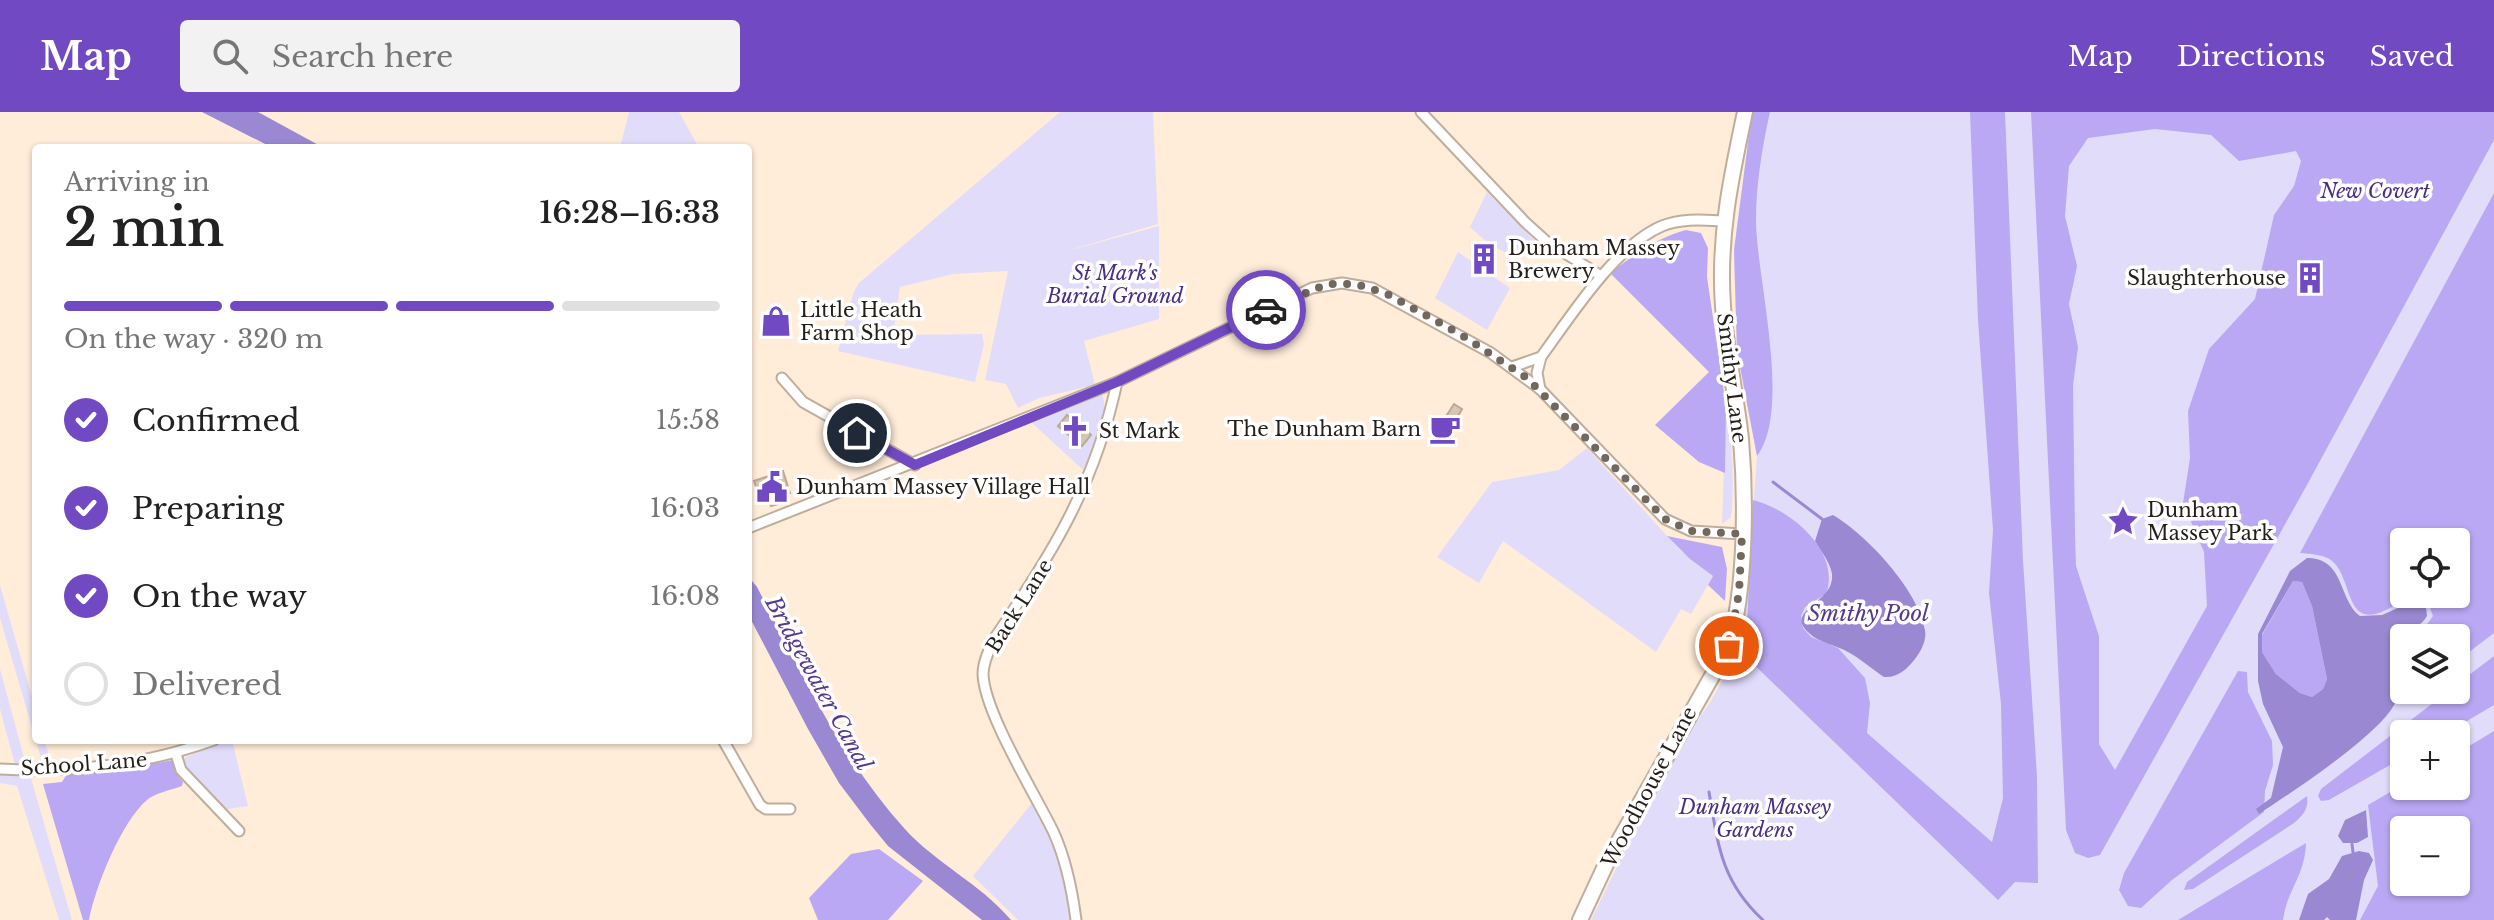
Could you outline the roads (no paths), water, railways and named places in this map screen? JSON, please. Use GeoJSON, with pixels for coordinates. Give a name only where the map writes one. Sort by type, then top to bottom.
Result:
{"type":"FeatureCollection","features":[{"type":"Feature","properties":{"kind":"main road","name":"Smithy Lane"},"geometry":{"type":"LineString","coordinates":[[1742,534],[1741,441],[1723,307],[1723,221],[1745,112]]}},
{"type":"Feature","properties":{"kind":"main road","name":"Woodhouse Lane"},"geometry":{"type":"LineString","coordinates":[[1580,920],[1635,810],[1729,646],[1739,593],[1742,534]]}},
{"type":"Feature","properties":{"kind":"street"},"geometry":{"type":"LineString","coordinates":[[1421,112],[1525,222],[1546,241],[1601,276]]}},
{"type":"Feature","properties":{"kind":"street"},"geometry":{"type":"LineString","coordinates":[[1540,389],[1537,373],[1541,357],[1601,276],[1643,238],[1664,225],[1687,220],[1723,221]]}},
{"type":"Feature","properties":{"kind":"street"},"geometry":{"type":"LineString","coordinates":[[752,526],[915,465],[1117,382],[1312,288],[1342,283],[1387,294],[1512,367],[1540,389],[1665,519],[1691,531],[1742,534]]}},
{"type":"Feature","properties":{"kind":"street"},"geometry":{"type":"LineString","coordinates":[[1512,367],[1541,357]]}},
{"type":"Feature","properties":{"kind":"street"},"geometry":{"type":"LineString","coordinates":[[782,378],[803,402],[915,465]]}},
{"type":"Feature","properties":{"kind":"street","name":"Back Lane"},"geometry":{"type":"LineString","coordinates":[[1076,920],[1060,846],[993,709],[983,674],[986,655],[994,639],[1055,548],[1075,510],[1104,433],[1117,382]]}},
{"type":"Feature","properties":{"kind":"street","name":"School Lane"},"geometry":{"type":"LineString","coordinates":[[0,769],[105,767],[176,754],[203,744]]}},
{"type":"Feature","properties":{"kind":"street"},"geometry":{"type":"LineString","coordinates":[[725,744],[760,805],[766,809],[790,809]]}},
{"type":"Feature","properties":{"kind":"street"},"geometry":{"type":"LineString","coordinates":[[176,754],[181,770],[239,831]]}},
{"type":"Feature","properties":{"kind":"water"},"geometry":{"type":"Polygon","coordinates":[[[202,112],[258,112],[317,144],[265,144],[202,112]]]}},
{"type":"Feature","properties":{"kind":"water","name":"Smithy Pool"},"geometry":{"type":"Polygon","coordinates":[[[1833,515],[1861,536],[1890,565],[1920,614],[1925,634],[1923,645],[1912,663],[1898,674],[1884,677],[1848,652],[1813,636],[1803,625],[1802,618],[1806,612],[1831,584],[1831,570],[1815,541],[1822,519],[1833,515]]]}},
{"type":"Feature","properties":{"kind":"water"},"geometry":{"type":"Polygon","coordinates":[[[2307,558],[2319,560],[2335,572],[2353,609],[2360,616],[2382,615],[2398,608],[2426,608],[2427,616],[2421,624],[2390,624],[2390,704],[2395,704],[2391,710],[2348,751],[2259,814],[2256,809],[2271,798],[2283,747],[2263,704],[2258,681],[2258,634],[2290,571],[2307,558]],[[2293,581],[2262,634],[2262,652],[2276,674],[2300,693],[2312,697],[2323,689],[2327,679],[2312,606],[2302,582],[2293,581]]]}},
{"type":"Feature","properties":{"kind":"water"},"geometry":{"type":"Polygon","coordinates":[[[752,581],[823,712],[881,801],[916,841],[986,895],[1011,920],[982,920],[888,846],[839,783],[752,622],[752,581]]]}},
{"type":"Feature","properties":{"kind":"water"},"geometry":{"type":"Polygon","coordinates":[[[2366,810],[2368,837],[2357,843],[2343,843],[2338,836],[2345,820],[2366,810]]]}},
{"type":"Feature","properties":{"kind":"water"},"geometry":{"type":"Polygon","coordinates":[[[2359,851],[2369,853],[2373,860],[2364,880],[2356,920],[2330,920],[2327,917],[2324,920],[2299,920],[2308,894],[2329,879],[2342,856],[2359,851]]]}},
{"type":"Feature","properties":{"kind":"waterway"},"geometry":{"type":"LineString","coordinates":[[1773,482],[1822,519]]}},
{"type":"Feature","properties":{"kind":"waterway"},"geometry":{"type":"LineString","coordinates":[[1709,792],[1719,846],[1730,876],[1738,891],[1763,920]]}},
{"type":"Feature","properties":{"kind":"waterway"},"geometry":{"type":"LineString","coordinates":[[2352,844],[2353,852]]}},
{"type":"Feature","properties":{"kind":"place","name":"Dunham Massey Brewery"},"geometry":{"type":"Point","coordinates":[1484,259]}},
{"type":"Feature","properties":{"kind":"place","name":"Slaughterhouse"},"geometry":{"type":"Point","coordinates":[2310,278]}},
{"type":"Feature","properties":{"kind":"place","name":"Little Heath Farm Shop"},"geometry":{"type":"Point","coordinates":[776,321]}},
{"type":"Feature","properties":{"kind":"place","name":"The Dunham Barn"},"geometry":{"type":"Point","coordinates":[1445,429]}},
{"type":"Feature","properties":{"kind":"place","name":"St Mark"},"geometry":{"type":"Point","coordinates":[1075,431]}},
{"type":"Feature","properties":{"kind":"place","name":"Dunham Massey Village Hall"},"geometry":{"type":"Point","coordinates":[772,487]}},
{"type":"Feature","properties":{"kind":"place","name":"Dunham Massey Park"},"geometry":{"type":"Point","coordinates":[2123,521]}},
{"type":"Feature","properties":{"kind":"park label","name":"New Covert"},"geometry":{"type":"Point","coordinates":[2375,191]}},
{"type":"Feature","properties":{"kind":"park label","name":"St Mark's Burial Ground"},"geometry":{"type":"Point","coordinates":[1115,284]}},
{"type":"Feature","properties":{"kind":"park label","name":"Dunham Massey Gardens"},"geometry":{"type":"Point","coordinates":[1755,818]}},
{"type":"Feature","properties":{"kind":"water label","name":"Bridgewater Canal"},"geometry":{"type":"Point","coordinates":[819,683]}}]}
